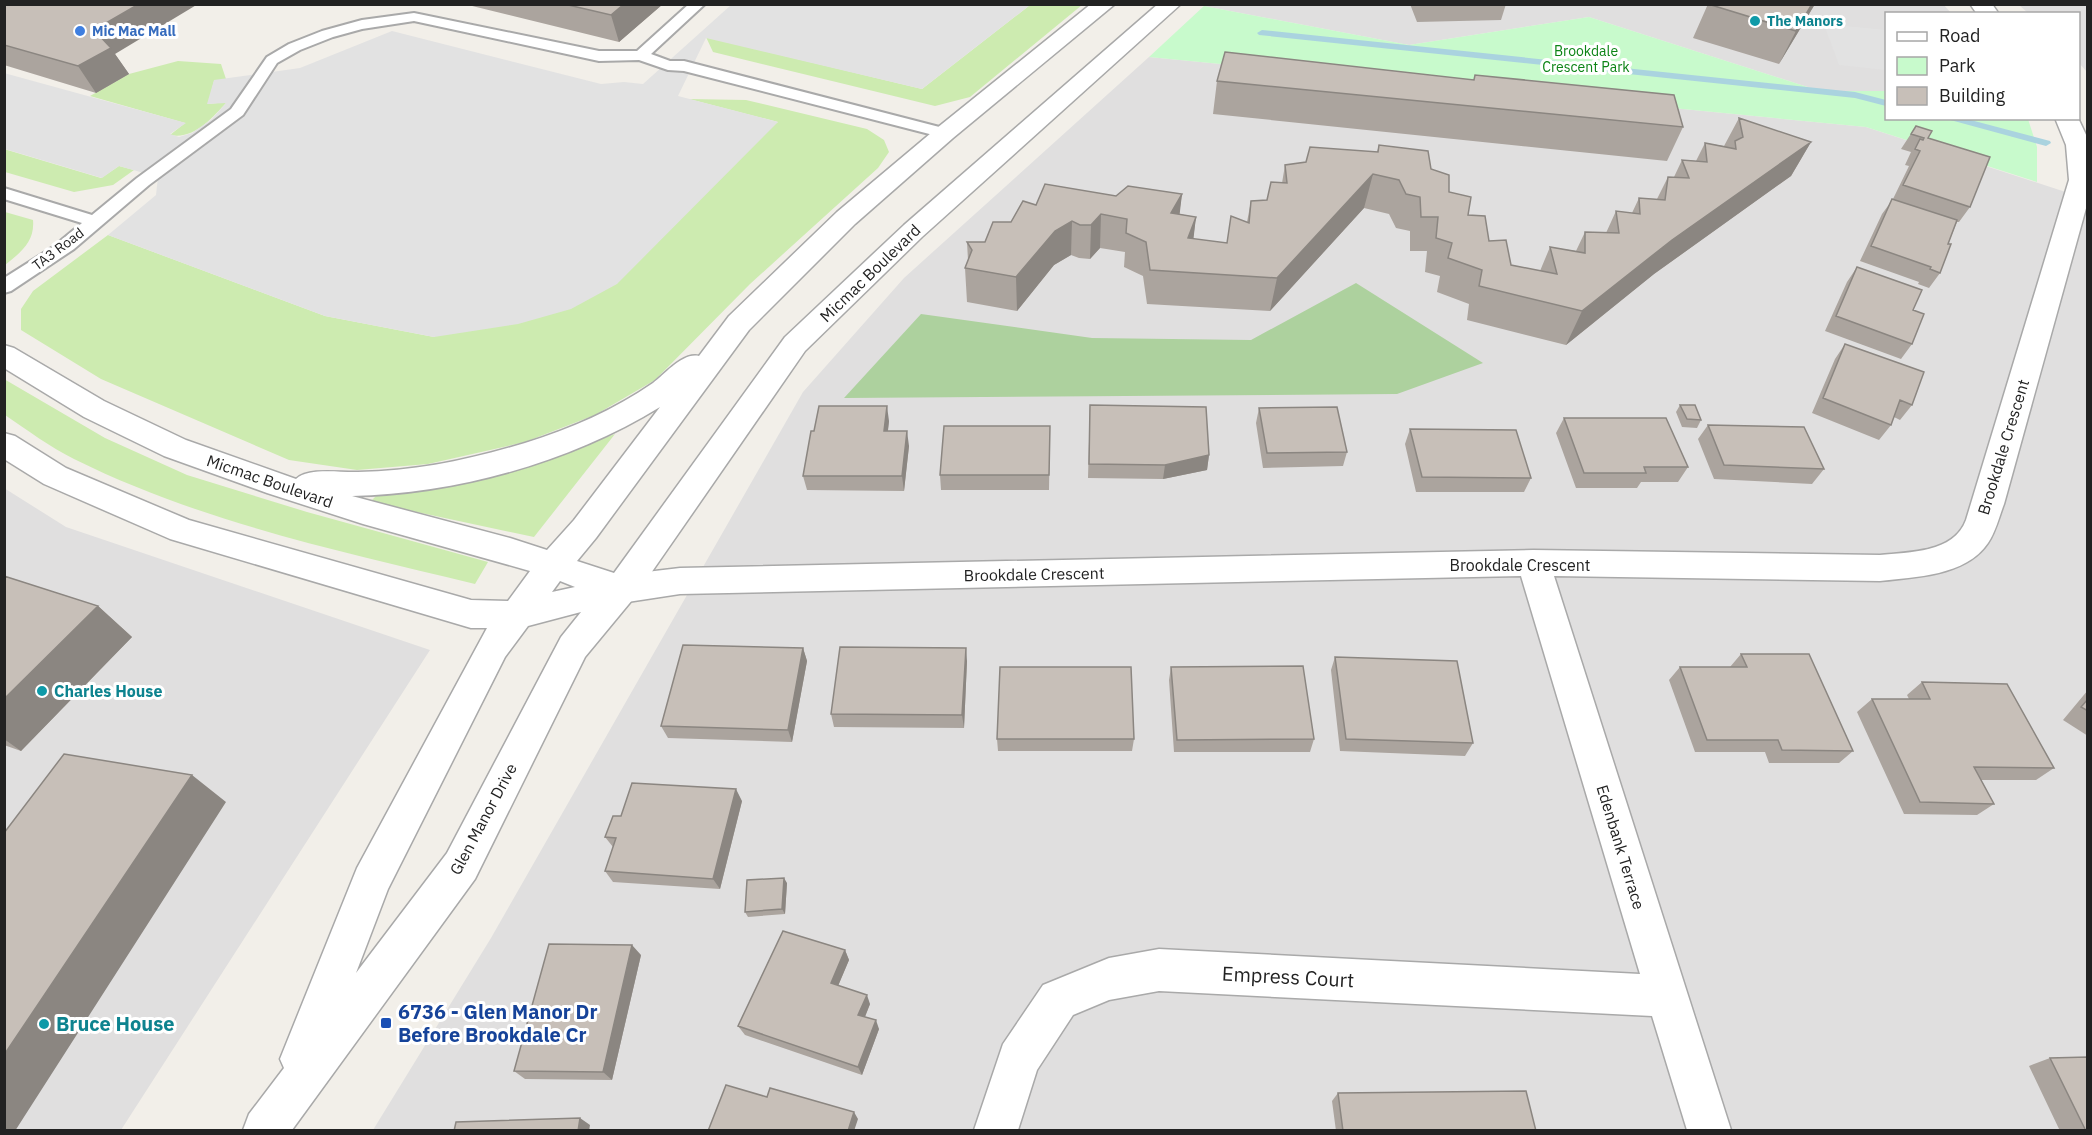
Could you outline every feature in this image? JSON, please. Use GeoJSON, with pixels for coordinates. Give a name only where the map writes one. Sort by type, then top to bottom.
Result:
{"type":"FeatureCollection","features":[{"type":"Feature","properties":{"kind":"street"},"geometry":{"type":"LineString","coordinates":[[278,485],[372,485],[439,477],[532,453],[578,437],[637,409],[688,371],[846,218],[945,133],[1105,4]]}},
{"type":"Feature","properties":{"kind":"street","name":"Micmac Boulevard"},"geometry":{"type":"LineString","coordinates":[[4,355],[94,408],[175,448],[278,485],[363,512],[510,551],[621,589],[795,344],[913,231],[1171,4]]}},
{"type":"Feature","properties":{"kind":"street","name":"Brookdale Crescent"},"geometry":{"type":"LineString","coordinates":[[621,589],[680,581],[1533,563],[1880,568],[1935,561],[1960,550],[1976,535],[1988,504],[2080,180],[2078,145],[2068,120]]}},
{"type":"Feature","properties":{"kind":"street"},"geometry":{"type":"LineString","coordinates":[[514,615],[585,529],[739,323]]}},
{"type":"Feature","properties":{"kind":"street"},"geometry":{"type":"LineString","coordinates":[[4,444],[56,476],[181,530],[471,614],[514,615],[621,589]]}},
{"type":"Feature","properties":{"kind":"street","name":"Edenbank Terrace"},"geometry":{"type":"LineString","coordinates":[[1533,563],[1709,1131]]}},
{"type":"Feature","properties":{"kind":"street","name":"Glen Manor Drive"},"geometry":{"type":"LineString","coordinates":[[276,1114],[460,866],[573,647],[621,589]]}},
{"type":"Feature","properties":{"kind":"street","name":"Glen Manor Drive"},"geometry":{"type":"LineString","coordinates":[[276,1114],[371,880],[493,647],[514,615]]}},
{"type":"Feature","properties":{"kind":"street","name":"Empress Court"},"geometry":{"type":"LineString","coordinates":[[996,1131],[1018,1059],[1058,1000],[1108,979],[1159,970],[1668,996]]}},
{"type":"Feature","properties":{"kind":"lane"},"geometry":{"type":"LineString","coordinates":[[641,55],[699,4]]}},
{"type":"Feature","properties":{"kind":"lane"},"geometry":{"type":"LineString","coordinates":[[93,221],[238,111],[251,96],[266,65],[279,55],[316,39],[386,19],[414,17],[599,56],[641,55],[668,65],[684,66],[945,133]]}},
{"type":"Feature","properties":{"kind":"lane","name":"TA3 Road"},"geometry":{"type":"LineString","coordinates":[[4,193],[93,221],[75,239],[4,286]]}},
{"type":"Feature","properties":{"kind":"shaded area"},"geometry":{"type":"Polygon","coordinates":[[[1207,4],[1943,4],[1950,12],[1885,12],[1885,91],[1820,91],[1589,17],[1409,45],[1204,6],[1207,4]]]}},
{"type":"Feature","properties":{"kind":"shaded area"},"geometry":{"type":"Polygon","coordinates":[[[731,5],[1030,5],[922,89],[706,38],[678,96],[778,122],[617,284],[571,309],[518,324],[434,337],[325,316],[108,235],[156,195],[158,177],[119,166],[102,178],[5,149],[4,73],[186,123],[170,134],[179,137],[192,133],[212,119],[226,103],[207,104],[214,80],[300,68],[392,31],[601,84],[624,82],[643,84],[731,5]]]}},
{"type":"Feature","properties":{"kind":"shaded area"},"geometry":{"type":"Polygon","coordinates":[[[2019,5],[2087,5],[2087,72],[2080,64],[2080,12],[2027,12],[2019,5]]]}},
{"type":"Feature","properties":{"kind":"shaded area"},"geometry":{"type":"Polygon","coordinates":[[[1824,24],[1885,30],[1885,70],[1839,65],[1824,24]]]}},
{"type":"Feature","properties":{"kind":"shaded area"},"geometry":{"type":"Polygon","coordinates":[[[1149,57],[1866,127],[2087,199],[2087,1130],[373,1130],[491,938],[803,392],[904,278],[1149,57]]]}},
{"type":"Feature","properties":{"kind":"shaded area"},"geometry":{"type":"Polygon","coordinates":[[[4,488],[66,527],[430,650],[121,1130],[5,1130],[4,488]]]}},
{"type":"Feature","properties":{"kind":"green space"},"geometry":{"type":"Polygon","coordinates":[[[1030,5],[1082,5],[970,97],[935,106],[713,52],[706,37],[922,89],[1030,5]]]}},
{"type":"Feature","properties":{"kind":"green space","name":"Brookdale Crescent Park"},"geometry":{"type":"Polygon","coordinates":[[[1204,6],[1409,45],[1589,17],[1820,91],[1885,91],[1885,120],[2028,120],[2037,147],[2037,182],[1866,127],[1149,57],[1204,6]]]}},
{"type":"Feature","properties":{"kind":"green space"},"geometry":{"type":"Polygon","coordinates":[[[178,61],[221,64],[226,79],[214,81],[208,104],[227,102],[195,131],[179,136],[170,135],[185,123],[90,96],[129,74],[178,61]]]}},
{"type":"Feature","properties":{"kind":"green space"},"geometry":{"type":"Polygon","coordinates":[[[689,99],[746,100],[867,129],[884,140],[889,152],[878,168],[750,284],[655,380],[595,415],[525,442],[428,464],[357,470],[289,460],[101,379],[21,330],[21,309],[33,291],[108,235],[325,316],[434,337],[778,122],[689,99]]]}},
{"type":"Feature","properties":{"kind":"green space"},"geometry":{"type":"Polygon","coordinates":[[[4,149],[101,178],[119,166],[134,170],[113,185],[74,192],[5,172],[4,149]]]}},
{"type":"Feature","properties":{"kind":"green space"},"geometry":{"type":"Polygon","coordinates":[[[5,212],[33,220],[33,228],[26,246],[5,265],[5,212]]]}},
{"type":"Feature","properties":{"kind":"green space"},"geometry":{"type":"Polygon","coordinates":[[[1356,283],[1483,363],[1397,394],[844,398],[921,314],[1092,338],[1251,340],[1356,283]]]}},
{"type":"Feature","properties":{"kind":"green space"},"geometry":{"type":"Polygon","coordinates":[[[4,379],[105,438],[187,475],[307,512],[488,562],[475,584],[271,533],[171,500],[74,459],[47,444],[5,415],[4,379]]]}},
{"type":"Feature","properties":{"kind":"green space"},"geometry":{"type":"Polygon","coordinates":[[[615,434],[534,537],[370,502],[376,496],[438,488],[498,474],[615,434]]]}},
{"type":"Feature","properties":{"kind":"building"},"geometry":{"type":"Polygon","coordinates":[[[4,4],[139,4],[94,30],[111,48],[78,66],[4,45],[4,4]]]}},
{"type":"Feature","properties":{"kind":"building"},"geometry":{"type":"Polygon","coordinates":[[[564,4],[624,4],[611,15],[564,4]]]}},
{"type":"Feature","properties":{"kind":"building"},"geometry":{"type":"Polygon","coordinates":[[[1708,4],[1812,4],[1796,31],[1708,4]]]}},
{"type":"Feature","properties":{"kind":"building"},"geometry":{"type":"Polygon","coordinates":[[[1225,52],[1474,80],[1475,75],[1674,95],[1683,127],[1217,81],[1225,52]]]}},
{"type":"Feature","properties":{"kind":"building"},"geometry":{"type":"Polygon","coordinates":[[[1739,118],[1811,142],[1672,240],[1582,311],[1479,286],[1482,270],[1448,258],[1452,243],[1436,238],[1438,217],[1421,217],[1420,197],[1406,194],[1399,180],[1373,174],[1277,278],[1150,270],[1146,242],[1126,233],[1127,219],[1101,214],[1091,225],[1080,225],[1072,221],[1055,231],[1016,277],[965,268],[972,250],[967,242],[985,242],[993,222],[1011,222],[1023,201],[1036,205],[1045,184],[1116,196],[1128,186],[1182,194],[1171,213],[1196,217],[1188,238],[1227,243],[1231,216],[1249,223],[1251,201],[1267,200],[1271,182],[1287,183],[1285,165],[1306,162],[1310,147],[1378,152],[1379,145],[1428,151],[1431,169],[1449,175],[1449,192],[1471,197],[1468,215],[1485,216],[1489,241],[1506,240],[1511,265],[1557,274],[1550,247],[1585,253],[1585,232],[1619,233],[1616,211],[1640,214],[1639,198],[1665,200],[1668,177],[1689,178],[1682,160],[1707,162],[1705,143],[1736,149],[1735,141],[1743,137],[1739,118]]]}},
{"type":"Feature","properties":{"kind":"building"},"geometry":{"type":"Polygon","coordinates":[[[1916,126],[1932,131],[1928,138],[1990,157],[1970,207],[1903,185],[1920,151],[1915,149],[1920,139],[1924,138],[1911,134],[1916,126]]]}},
{"type":"Feature","properties":{"kind":"building"},"geometry":{"type":"Polygon","coordinates":[[[1892,199],[1957,220],[1940,273],[1930,269],[1931,267],[1871,246],[1892,199]]]}},
{"type":"Feature","properties":{"kind":"building"},"geometry":{"type":"Polygon","coordinates":[[[1857,267],[1922,290],[1913,310],[1924,314],[1912,344],[1836,316],[1857,267]]]}},
{"type":"Feature","properties":{"kind":"building"},"geometry":{"type":"Polygon","coordinates":[[[1845,344],[1924,372],[1912,405],[1900,400],[1891,425],[1823,398],[1845,344]]]}},
{"type":"Feature","properties":{"kind":"building"},"geometry":{"type":"Polygon","coordinates":[[[1090,405],[1206,407],[1209,455],[1165,465],[1089,464],[1090,405]]]}},
{"type":"Feature","properties":{"kind":"building"},"geometry":{"type":"Polygon","coordinates":[[[1680,405],[1695,405],[1701,420],[1687,419],[1680,405]]]}},
{"type":"Feature","properties":{"kind":"building"},"geometry":{"type":"Polygon","coordinates":[[[819,406],[887,406],[884,431],[907,431],[902,476],[803,476],[811,431],[814,431],[819,406]]]}},
{"type":"Feature","properties":{"kind":"building"},"geometry":{"type":"Polygon","coordinates":[[[1337,407],[1347,452],[1267,453],[1259,408],[1337,407]]]}},
{"type":"Feature","properties":{"kind":"building"},"geometry":{"type":"Polygon","coordinates":[[[1564,418],[1666,418],[1688,467],[1644,467],[1646,473],[1584,473],[1564,418]]]}},
{"type":"Feature","properties":{"kind":"building"},"geometry":{"type":"Polygon","coordinates":[[[1708,425],[1804,427],[1824,469],[1724,465],[1708,425]]]}},
{"type":"Feature","properties":{"kind":"building"},"geometry":{"type":"Polygon","coordinates":[[[944,426],[1050,426],[1049,475],[940,475],[944,426]]]}},
{"type":"Feature","properties":{"kind":"building"},"geometry":{"type":"Polygon","coordinates":[[[1410,429],[1516,430],[1531,478],[1422,477],[1410,429]]]}},
{"type":"Feature","properties":{"kind":"building"},"geometry":{"type":"Polygon","coordinates":[[[4,576],[98,606],[4,699],[4,576]]]}},
{"type":"Feature","properties":{"kind":"building"},"geometry":{"type":"Polygon","coordinates":[[[683,645],[803,648],[788,730],[661,726],[683,645]]]}},
{"type":"Feature","properties":{"kind":"building"},"geometry":{"type":"Polygon","coordinates":[[[840,647],[966,648],[962,715],[831,714],[840,647]]]}},
{"type":"Feature","properties":{"kind":"building"},"geometry":{"type":"Polygon","coordinates":[[[1741,654],[1809,654],[1853,751],[1782,750],[1778,740],[1707,740],[1680,667],[1747,667],[1741,654]]]}},
{"type":"Feature","properties":{"kind":"building"},"geometry":{"type":"Polygon","coordinates":[[[1335,657],[1457,661],[1473,743],[1346,739],[1335,657]]]}},
{"type":"Feature","properties":{"kind":"building"},"geometry":{"type":"Polygon","coordinates":[[[1303,666],[1314,739],[1177,740],[1171,667],[1303,666]]]}},
{"type":"Feature","properties":{"kind":"building"},"geometry":{"type":"Polygon","coordinates":[[[1000,667],[1131,667],[1134,739],[997,739],[1000,667]]]}},
{"type":"Feature","properties":{"kind":"building"},"geometry":{"type":"Polygon","coordinates":[[[1922,682],[2007,684],[2054,768],[1974,767],[1994,804],[1920,802],[1872,699],[1930,699],[1922,682]]]}},
{"type":"Feature","properties":{"kind":"building"},"geometry":{"type":"Polygon","coordinates":[[[2088,699],[2088,711],[2081,707],[2088,699]]]}},
{"type":"Feature","properties":{"kind":"building"},"geometry":{"type":"Polygon","coordinates":[[[64,754],[192,775],[4,1055],[4,833],[64,754]]]}},
{"type":"Feature","properties":{"kind":"building"},"geometry":{"type":"Polygon","coordinates":[[[632,783],[736,789],[713,879],[605,871],[616,838],[605,837],[613,816],[621,816],[632,783]]]}},
{"type":"Feature","properties":{"kind":"building"},"geometry":{"type":"Polygon","coordinates":[[[784,878],[782,909],[745,912],[747,880],[784,878]]]}},
{"type":"Feature","properties":{"kind":"building"},"geometry":{"type":"Polygon","coordinates":[[[783,931],[845,950],[831,983],[867,995],[858,1015],[876,1020],[858,1067],[738,1026],[783,931]]]}},
{"type":"Feature","properties":{"kind":"building"},"geometry":{"type":"Polygon","coordinates":[[[549,944],[632,945],[603,1072],[514,1071],[549,944]]]}},
{"type":"Feature","properties":{"kind":"building"},"geometry":{"type":"Polygon","coordinates":[[[2088,1057],[2088,1131],[2086,1131],[2050,1058],[2088,1057]]]}},
{"type":"Feature","properties":{"kind":"building"},"geometry":{"type":"Polygon","coordinates":[[[726,1085],[767,1097],[770,1088],[854,1112],[848,1131],[708,1131],[726,1085]]]}},
{"type":"Feature","properties":{"kind":"building"},"geometry":{"type":"Polygon","coordinates":[[[1526,1091],[1536,1131],[1343,1131],[1338,1093],[1526,1091]]]}},
{"type":"Feature","properties":{"kind":"building"},"geometry":{"type":"Polygon","coordinates":[[[580,1118],[578,1131],[454,1131],[456,1122],[580,1118]]]}},
{"type":"Feature","properties":{"kind":"waterway"},"geometry":{"type":"LineString","coordinates":[[1262,33],[1855,95],[1885,103]]}},
{"type":"Feature","properties":{"kind":"waterway"},"geometry":{"type":"LineString","coordinates":[[1956,120],[2046,143]]}},
{"type":"Feature","properties":{"kind":"place","name":"The Manors"},"geometry":{"type":"Point","coordinates":[1755,21]}},
{"type":"Feature","properties":{"kind":"place","name":"Mic Mac Mall"},"geometry":{"type":"Point","coordinates":[80,31]}},
{"type":"Feature","properties":{"kind":"place","name":"Charles House"},"geometry":{"type":"Point","coordinates":[42,691]}},
{"type":"Feature","properties":{"kind":"place","name":"6736 - Glen Manor Dr Before Brookdale Cr"},"geometry":{"type":"Point","coordinates":[386,1023]}},
{"type":"Feature","properties":{"kind":"place","name":"Bruce House"},"geometry":{"type":"Point","coordinates":[44,1024]}}]}
